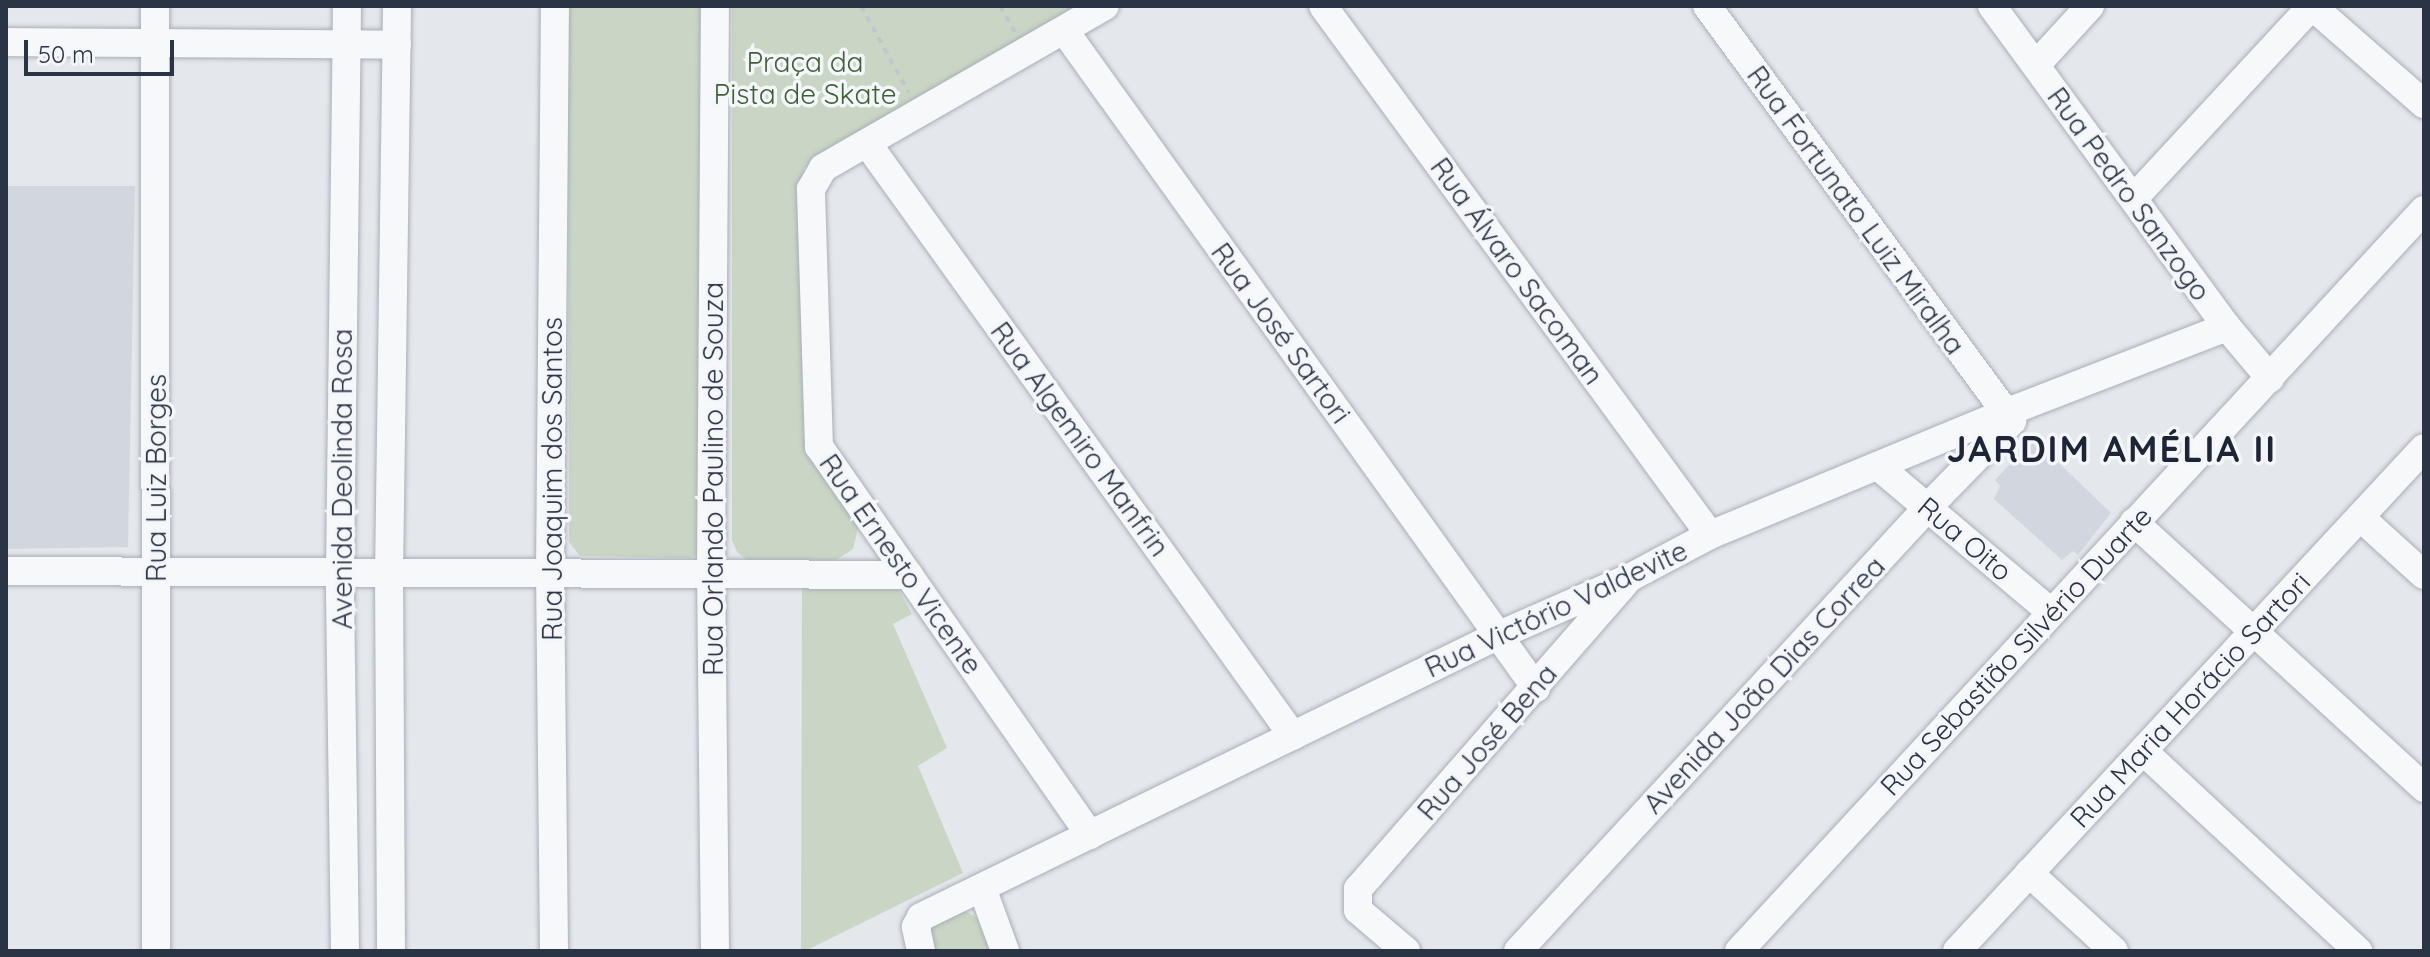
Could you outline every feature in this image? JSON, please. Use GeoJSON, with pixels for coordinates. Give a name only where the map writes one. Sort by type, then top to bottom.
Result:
{"type":"FeatureCollection","features":[{"type":"Feature","properties":{"kind":"street","name":"Rua Luiz Borges"},"geometry":{"type":"LineString","coordinates":[[155,6],[156,951]]}},
{"type":"Feature","properties":{"kind":"street","name":"Avenida Deolinda Rosa"},"geometry":{"type":"LineString","coordinates":[[345,951],[340,572],[347,6]]}},
{"type":"Feature","properties":{"kind":"street","name":"Avenida Deolinda Rosa"},"geometry":{"type":"LineString","coordinates":[[391,951],[389,575],[397,6]]}},
{"type":"Feature","properties":{"kind":"street","name":"Rua Joaquim dos Santos"},"geometry":{"type":"LineString","coordinates":[[554,951],[550,575],[555,6]]}},
{"type":"Feature","properties":{"kind":"street","name":"Rua Orlando Paulino de Souza"},"geometry":{"type":"LineString","coordinates":[[715,6],[711,573],[715,951]]}},
{"type":"Feature","properties":{"kind":"street"},"geometry":{"type":"LineString","coordinates":[[867,143],[1105,6]]}},
{"type":"Feature","properties":{"kind":"street","name":"Rua Álvaro Sacoman"},"geometry":{"type":"LineString","coordinates":[[1323,6],[1710,535]]}},
{"type":"Feature","properties":{"kind":"street","name":"Rua Fortunato Luiz Miralha"},"geometry":{"type":"LineString","coordinates":[[1707,6],[2008,417]]}},
{"type":"Feature","properties":{"kind":"street","name":"Rua Pedro Sanzogo"},"geometry":{"type":"LineString","coordinates":[[1992,6],[2227,327],[2270,378]]}},
{"type":"Feature","properties":{"kind":"street"},"geometry":{"type":"LineString","coordinates":[[2036,65],[2090,6]]}},
{"type":"Feature","properties":{"kind":"street"},"geometry":{"type":"LineString","coordinates":[[2134,198],[2312,6],[2424,104]]}},
{"type":"Feature","properties":{"kind":"street","name":"Rua José Sartori"},"geometry":{"type":"LineString","coordinates":[[1064,30],[1536,688]]}},
{"type":"Feature","properties":{"kind":"street"},"geometry":{"type":"LineString","coordinates":[[6,42],[397,45]]}},
{"type":"Feature","properties":{"kind":"street","name":"Rua Ernesto Vicente"},"geometry":{"type":"LineString","coordinates":[[867,143],[823,168],[811,189],[819,447],[1090,835]]}},
{"type":"Feature","properties":{"kind":"street","name":"Rua Algemiro Manfrin"},"geometry":{"type":"LineString","coordinates":[[867,143],[1293,736]]}},
{"type":"Feature","properties":{"kind":"street","name":"Rua Sebastião Silvério Duarte"},"geometry":{"type":"LineString","coordinates":[[1739,951],[2424,210]]}},
{"type":"Feature","properties":{"kind":"street","name":"Rua Victório Valdevite"},"geometry":{"type":"LineString","coordinates":[[919,944],[921,917],[1497,636],[1629,578],[1710,535],[2227,327]]}},
{"type":"Feature","properties":{"kind":"street","name":"Avenida João Dias Correa"},"geometry":{"type":"LineString","coordinates":[[1518,951],[2008,417]]}},
{"type":"Feature","properties":{"kind":"street","name":"Rua Maria Horácio Sartori"},"geometry":{"type":"LineString","coordinates":[[1957,951],[2424,448]]}},
{"type":"Feature","properties":{"kind":"street","name":"Rua Oito"},"geometry":{"type":"LineString","coordinates":[[1878,466],[2051,612]]}},
{"type":"Feature","properties":{"kind":"street"},"geometry":{"type":"LineString","coordinates":[[2360,517],[2424,575]]}},
{"type":"Feature","properties":{"kind":"street"},"geometry":{"type":"LineString","coordinates":[[2134,522],[2424,788]]}},
{"type":"Feature","properties":{"kind":"street"},"geometry":{"type":"LineString","coordinates":[[6,571],[909,575]]}},
{"type":"Feature","properties":{"kind":"street","name":"Rua José Bena"},"geometry":{"type":"LineString","coordinates":[[1406,951],[1358,910],[1358,889],[1629,578]]}},
{"type":"Feature","properties":{"kind":"street"},"geometry":{"type":"LineString","coordinates":[[2143,751],[2358,951]]}},
{"type":"Feature","properties":{"kind":"street"},"geometry":{"type":"LineString","coordinates":[[2029,873],[2114,951]]}},
{"type":"Feature","properties":{"kind":"street"},"geometry":{"type":"LineString","coordinates":[[982,888],[1005,951]]}},
{"type":"Feature","properties":{"kind":"path"},"geometry":{"type":"LineString","coordinates":[[861,6],[919,113]]}},
{"type":"Feature","properties":{"kind":"path"},"geometry":{"type":"LineString","coordinates":[[1000,6],[1026,51]]}},
{"type":"Feature","properties":{"kind":"shaded area"},"geometry":{"type":"Polygon","coordinates":[[[6,186],[135,186],[128,547],[6,549],[6,186]]]}},
{"type":"Feature","properties":{"kind":"shaded area"},"geometry":{"type":"Polygon","coordinates":[[[2034,439],[2111,513],[2078,555],[2073,551],[2062,560],[1994,499],[2000,486],[1995,480],[2034,439]]]}},
{"type":"Feature","properties":{"kind":"green space"},"geometry":{"type":"Polygon","coordinates":[[[568,6],[708,6],[701,552],[691,558],[580,556],[569,542],[568,6]]]}},
{"type":"Feature","properties":{"kind":"green space","name":"Praça da Pista de Skate"},"geometry":{"type":"Polygon","coordinates":[[[732,6],[1076,6],[815,157],[804,169],[811,451],[859,524],[853,549],[836,560],[748,561],[737,552],[732,540],[732,6]]]}},
{"type":"Feature","properties":{"kind":"green space"},"geometry":{"type":"Polygon","coordinates":[[[802,585],[896,585],[912,614],[893,624],[947,748],[918,766],[963,873],[805,951],[801,951],[802,585]]]}},
{"type":"Feature","properties":{"kind":"green space"},"geometry":{"type":"Polygon","coordinates":[[[959,908],[976,917],[990,951],[931,951],[929,925],[959,908]]]}},
{"type":"Feature","properties":{"kind":"district","name":"JARDIM AMÉLIA II"},"geometry":{"type":"Point","coordinates":[2112,449]}}]}
